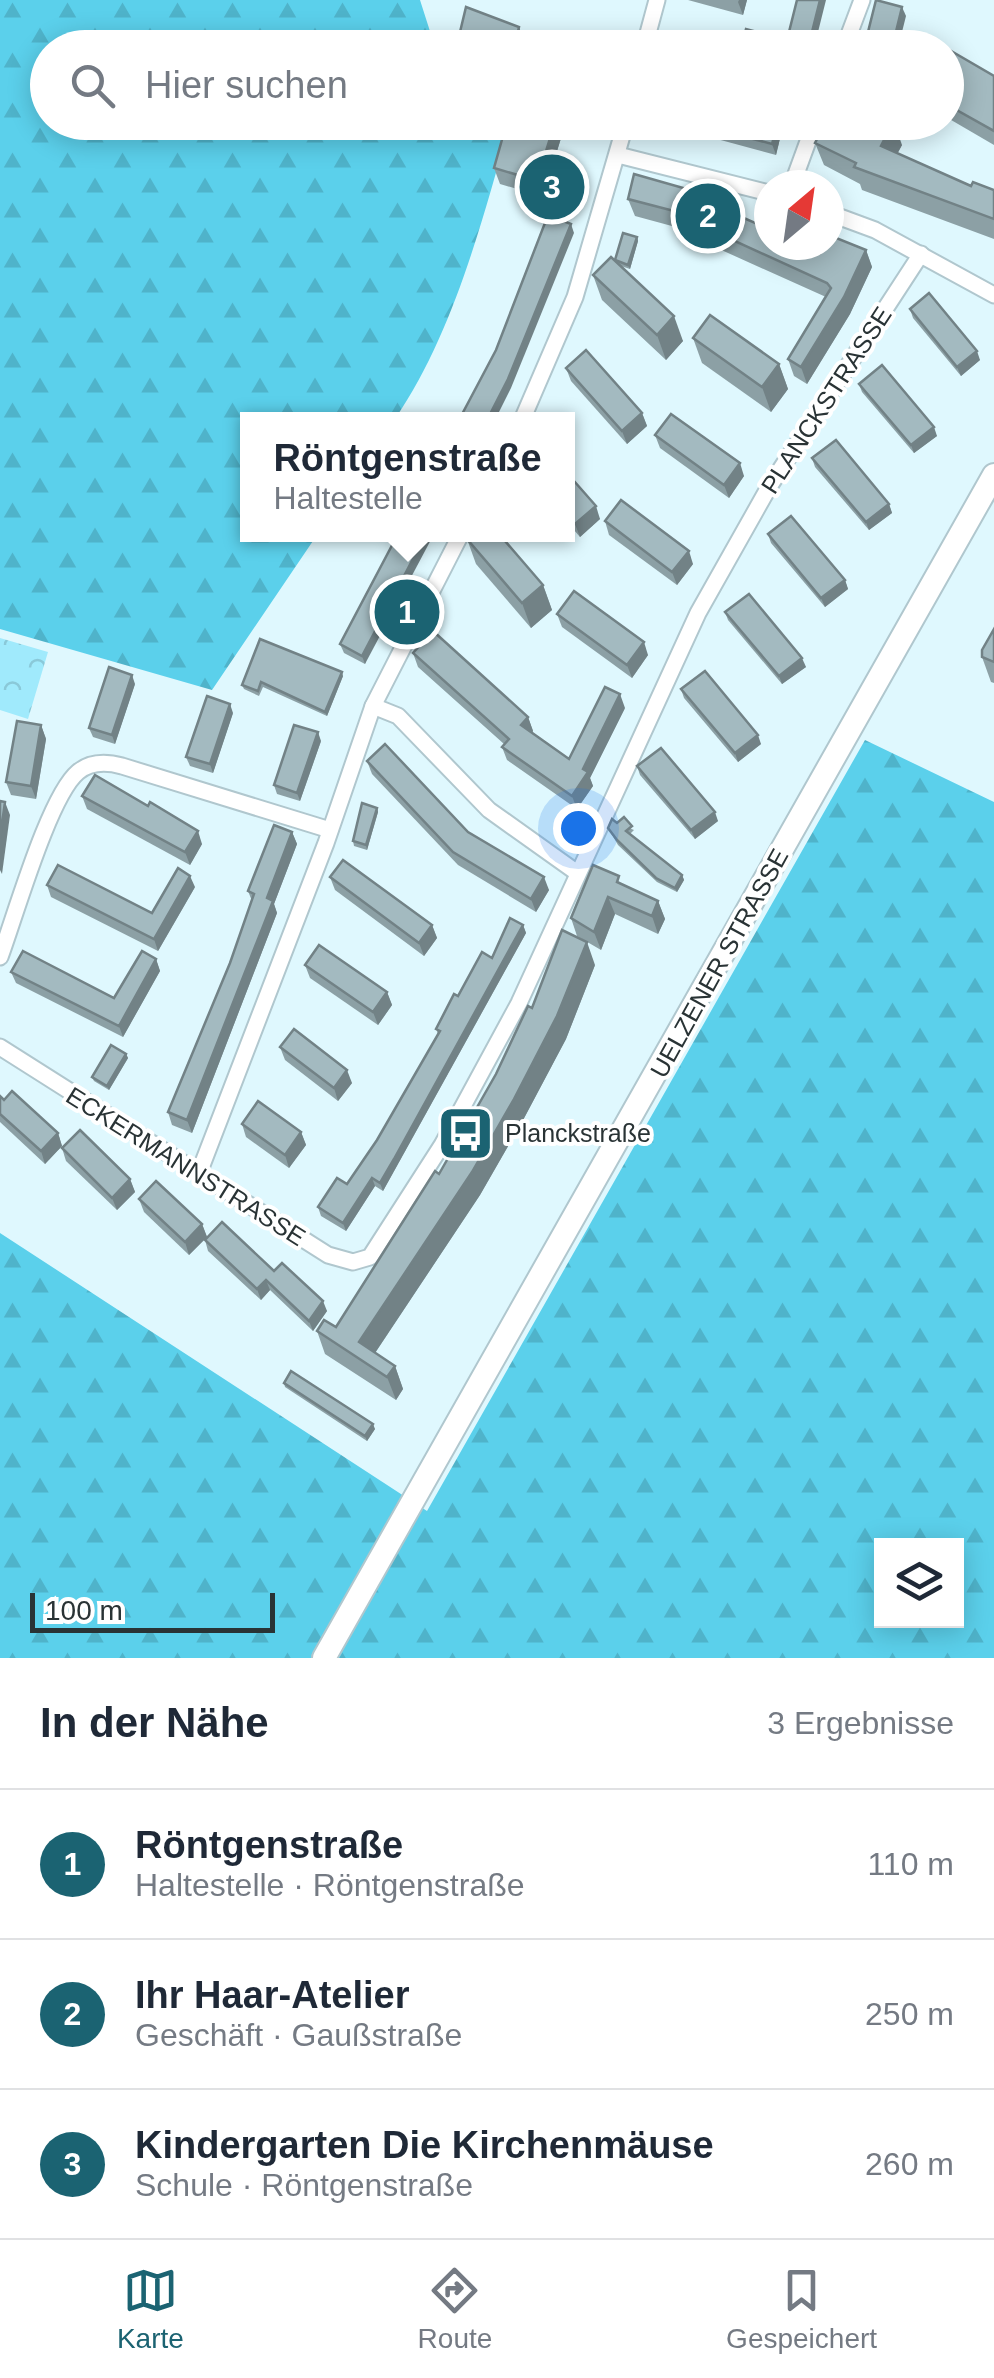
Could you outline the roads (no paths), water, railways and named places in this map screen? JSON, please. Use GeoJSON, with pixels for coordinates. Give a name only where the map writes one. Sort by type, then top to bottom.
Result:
{"type":"FeatureCollection","features":[{"type":"Feature","properties":{"kind":"main road","name":"UELZENER STRASSE"},"geometry":{"type":"LineString","coordinates":[[324,1658],[994,475]]}},
{"type":"Feature","properties":{"kind":"street"},"geometry":{"type":"LineString","coordinates":[[649,30],[657,0]]}},
{"type":"Feature","properties":{"kind":"street"},"geometry":{"type":"LineString","coordinates":[[851,30],[862,0]]}},
{"type":"Feature","properties":{"kind":"street"},"geometry":{"type":"LineString","coordinates":[[526,412],[576,297],[622,140]]}},
{"type":"Feature","properties":{"kind":"street"},"geometry":{"type":"LineString","coordinates":[[797,170],[808,140]]}},
{"type":"Feature","properties":{"kind":"street"},"geometry":{"type":"LineString","coordinates":[[618,155],[754,188]]}},
{"type":"Feature","properties":{"kind":"street"},"geometry":{"type":"LineString","coordinates":[[844,219],[922,254],[994,294]]}},
{"type":"Feature","properties":{"kind":"street","name":"PLANCKSTRASSE"},"geometry":{"type":"LineString","coordinates":[[376,1251],[501,1037],[672,664],[764,496],[922,254]]}},
{"type":"Feature","properties":{"kind":"street"},"geometry":{"type":"LineString","coordinates":[[199,1173],[373,706],[458,542]]}},
{"type":"Feature","properties":{"kind":"street"},"geometry":{"type":"LineString","coordinates":[[373,706],[398,716],[489,810],[576,872]]}},
{"type":"Feature","properties":{"kind":"street"},"geometry":{"type":"LineString","coordinates":[[0,957],[58,803],[76,774],[88,766],[113,764],[330,830]]}},
{"type":"Feature","properties":{"kind":"street","name":"ECKERMANNSTRASSE"},"geometry":{"type":"LineString","coordinates":[[0,1047],[328,1255],[353,1262],[376,1251]]}},
{"type":"Feature","properties":{"kind":"place","name":"Kindergarten Die Kirchenmäuse"},"geometry":{"type":"Point","coordinates":[552,187]}},
{"type":"Feature","properties":{"kind":"place","name":"Ihr Haar-Atelier"},"geometry":{"type":"Point","coordinates":[708,216]}},
{"type":"Feature","properties":{"kind":"place","name":"Röntgenstraße"},"geometry":{"type":"Point","coordinates":[407,612]}},
{"type":"Feature","properties":{"kind":"place","name":"Planckstraße"},"geometry":{"type":"Point","coordinates":[466,1133]}}]}
